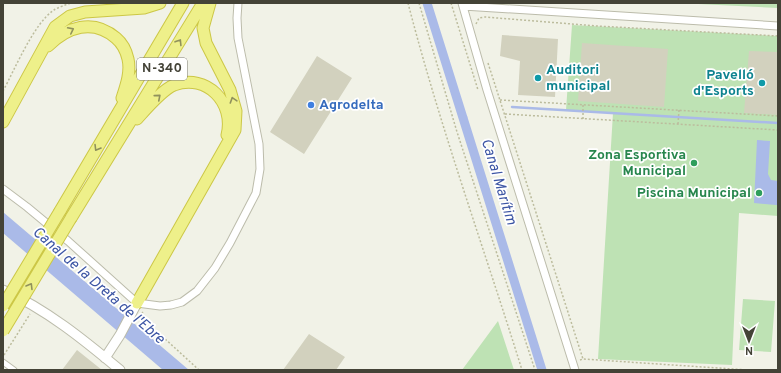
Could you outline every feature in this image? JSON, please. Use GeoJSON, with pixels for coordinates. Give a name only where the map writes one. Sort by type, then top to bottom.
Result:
{"type":"FeatureCollection","features":[{"type":"Feature","properties":{"kind":"highway"},"geometry":{"type":"LineString","coordinates":[[3,122],[55,27],[70,16],[85,12],[144,8],[160,3]]}},
{"type":"Feature","properties":{"kind":"highway","name":"N-340"},"geometry":{"type":"LineString","coordinates":[[3,306],[183,3]]}},
{"type":"Feature","properties":{"kind":"highway","name":"N-340"},"geometry":{"type":"LineString","coordinates":[[3,331],[121,135],[203,3]]}},
{"type":"Feature","properties":{"kind":"highway"},"geometry":{"type":"LineString","coordinates":[[135,308],[235,130],[236,111],[230,90],[206,43],[203,28],[210,3]]}},
{"type":"Feature","properties":{"kind":"highway"},"geometry":{"type":"LineString","coordinates":[[40,54],[56,38],[78,27],[96,26],[108,31],[122,44],[128,59],[128,76],[117,114]]}},
{"type":"Feature","properties":{"kind":"highway"},"geometry":{"type":"LineString","coordinates":[[121,135],[157,97],[173,85],[194,82],[208,87],[220,98],[227,113],[229,128],[223,149]]}},
{"type":"Feature","properties":{"kind":"street"},"geometry":{"type":"LineString","coordinates":[[3,189],[62,236],[135,308],[171,305],[182,302],[197,291],[215,268],[256,193],[260,169],[259,144],[238,38],[236,18],[238,3]]}},
{"type":"Feature","properties":{"kind":"street"},"geometry":{"type":"LineString","coordinates":[[576,370],[462,4],[778,26]]}},
{"type":"Feature","properties":{"kind":"street"},"geometry":{"type":"LineString","coordinates":[[3,290],[35,306],[120,370]]}},
{"type":"Feature","properties":{"kind":"street"},"geometry":{"type":"LineString","coordinates":[[106,358],[135,308]]}},
{"type":"Feature","properties":{"kind":"street"},"geometry":{"type":"LineString","coordinates":[[3,362],[14,370]]}},
{"type":"Feature","properties":{"kind":"path"},"geometry":{"type":"LineString","coordinates":[[3,91],[36,30],[44,19],[54,10],[71,3]]}},
{"type":"Feature","properties":{"kind":"path"},"geometry":{"type":"LineString","coordinates":[[408,3],[417,40],[444,128],[522,370]]}},
{"type":"Feature","properties":{"kind":"path"},"geometry":{"type":"LineString","coordinates":[[419,3],[458,132],[535,370]]}},
{"type":"Feature","properties":{"kind":"path"},"geometry":{"type":"LineString","coordinates":[[476,25],[479,18],[485,17],[597,26],[778,36]]}},
{"type":"Feature","properties":{"kind":"path"},"geometry":{"type":"LineString","coordinates":[[488,62],[583,359]]}},
{"type":"Feature","properties":{"kind":"path"},"geometry":{"type":"LineString","coordinates":[[500,100],[778,116]]}},
{"type":"Feature","properties":{"kind":"path"},"geometry":{"type":"LineString","coordinates":[[583,104],[583,119]]}},
{"type":"Feature","properties":{"kind":"path"},"geometry":{"type":"LineString","coordinates":[[678,110],[678,124]]}},
{"type":"Feature","properties":{"kind":"path"},"geometry":{"type":"LineString","coordinates":[[504,114],[778,130]]}},
{"type":"Feature","properties":{"kind":"path"},"geometry":{"type":"LineString","coordinates":[[3,356],[35,306]]}},
{"type":"Feature","properties":{"kind":"path"},"geometry":{"type":"LineString","coordinates":[[135,308],[151,326],[199,370]]}},
{"type":"Feature","properties":{"kind":"path"},"geometry":{"type":"LineString","coordinates":[[573,362],[583,359],[748,370]]}},
{"type":"Feature","properties":{"kind":"green space"},"geometry":{"type":"Polygon","coordinates":[[[678,3],[778,3],[778,8],[678,3]]]}},
{"type":"Feature","properties":{"kind":"green space","name":"Zona Esportiva Municipal"},"geometry":{"type":"Polygon","coordinates":[[[572,25],[778,36],[778,216],[739,213],[732,365],[598,359],[613,113],[566,110],[572,25]]]}},
{"type":"Feature","properties":{"kind":"green space"},"geometry":{"type":"Polygon","coordinates":[[[743,299],[775,301],[771,352],[739,350],[743,299]]]}},
{"type":"Feature","properties":{"kind":"green space"},"geometry":{"type":"Polygon","coordinates":[[[498,321],[514,370],[462,370],[498,321]]]}},
{"type":"Feature","properties":{"kind":"water"},"geometry":{"type":"Polygon","coordinates":[[[757,140],[770,141],[768,174],[771,180],[778,181],[778,205],[754,203],[757,140]]]}},
{"type":"Feature","properties":{"kind":"water"},"geometry":{"type":"Polygon","coordinates":[[[3,212],[189,370],[163,370],[3,233],[3,212]]]}},
{"type":"Feature","properties":{"kind":"building","name":"Auditori municipal"},"geometry":{"type":"Polygon","coordinates":[[[502,35],[558,39],[555,97],[518,95],[520,61],[500,56],[502,35]]]}},
{"type":"Feature","properties":{"kind":"building"},"geometry":{"type":"Polygon","coordinates":[[[582,43],[668,49],[664,107],[578,101],[582,43]]]}},
{"type":"Feature","properties":{"kind":"building","name":"Pavelló d'Esports"},"geometry":{"type":"Polygon","coordinates":[[[749,51],[778,52],[778,115],[744,113],[749,51]]]}},
{"type":"Feature","properties":{"kind":"building","name":"Agrodelta"},"geometry":{"type":"Polygon","coordinates":[[[317,56],[352,78],[304,154],[270,132],[317,56]]]}},
{"type":"Feature","properties":{"kind":"building"},"geometry":{"type":"Polygon","coordinates":[[[309,334],[345,357],[336,370],[283,370],[309,334]]]}},
{"type":"Feature","properties":{"kind":"building"},"geometry":{"type":"Polygon","coordinates":[[[77,350],[102,370],[62,370],[77,350]]]}},
{"type":"Feature","properties":{"kind":"waterway","name":"Canal Marítim"},"geometry":{"type":"LineString","coordinates":[[427,3],[542,370]]}},
{"type":"Feature","properties":{"kind":"waterway"},"geometry":{"type":"LineString","coordinates":[[512,107],[778,123]]}},
{"type":"Feature","properties":{"kind":"place","name":"Auditori municipal"},"geometry":{"type":"Point","coordinates":[538,78]}},
{"type":"Feature","properties":{"kind":"place","name":"Pavelló d'Esports"},"geometry":{"type":"Point","coordinates":[762,83]}},
{"type":"Feature","properties":{"kind":"place","name":"Agrodelta"},"geometry":{"type":"Point","coordinates":[311,105]}},
{"type":"Feature","properties":{"kind":"place","name":"Zona Esportiva Municipal"},"geometry":{"type":"Point","coordinates":[694,163]}},
{"type":"Feature","properties":{"kind":"place","name":"Piscina Municipal"},"geometry":{"type":"Point","coordinates":[759,193]}},
{"type":"Feature","properties":{"kind":"water label","name":"Canal de la Dreta de l'Ebre"},"geometry":{"type":"Point","coordinates":[98,286]}}]}
